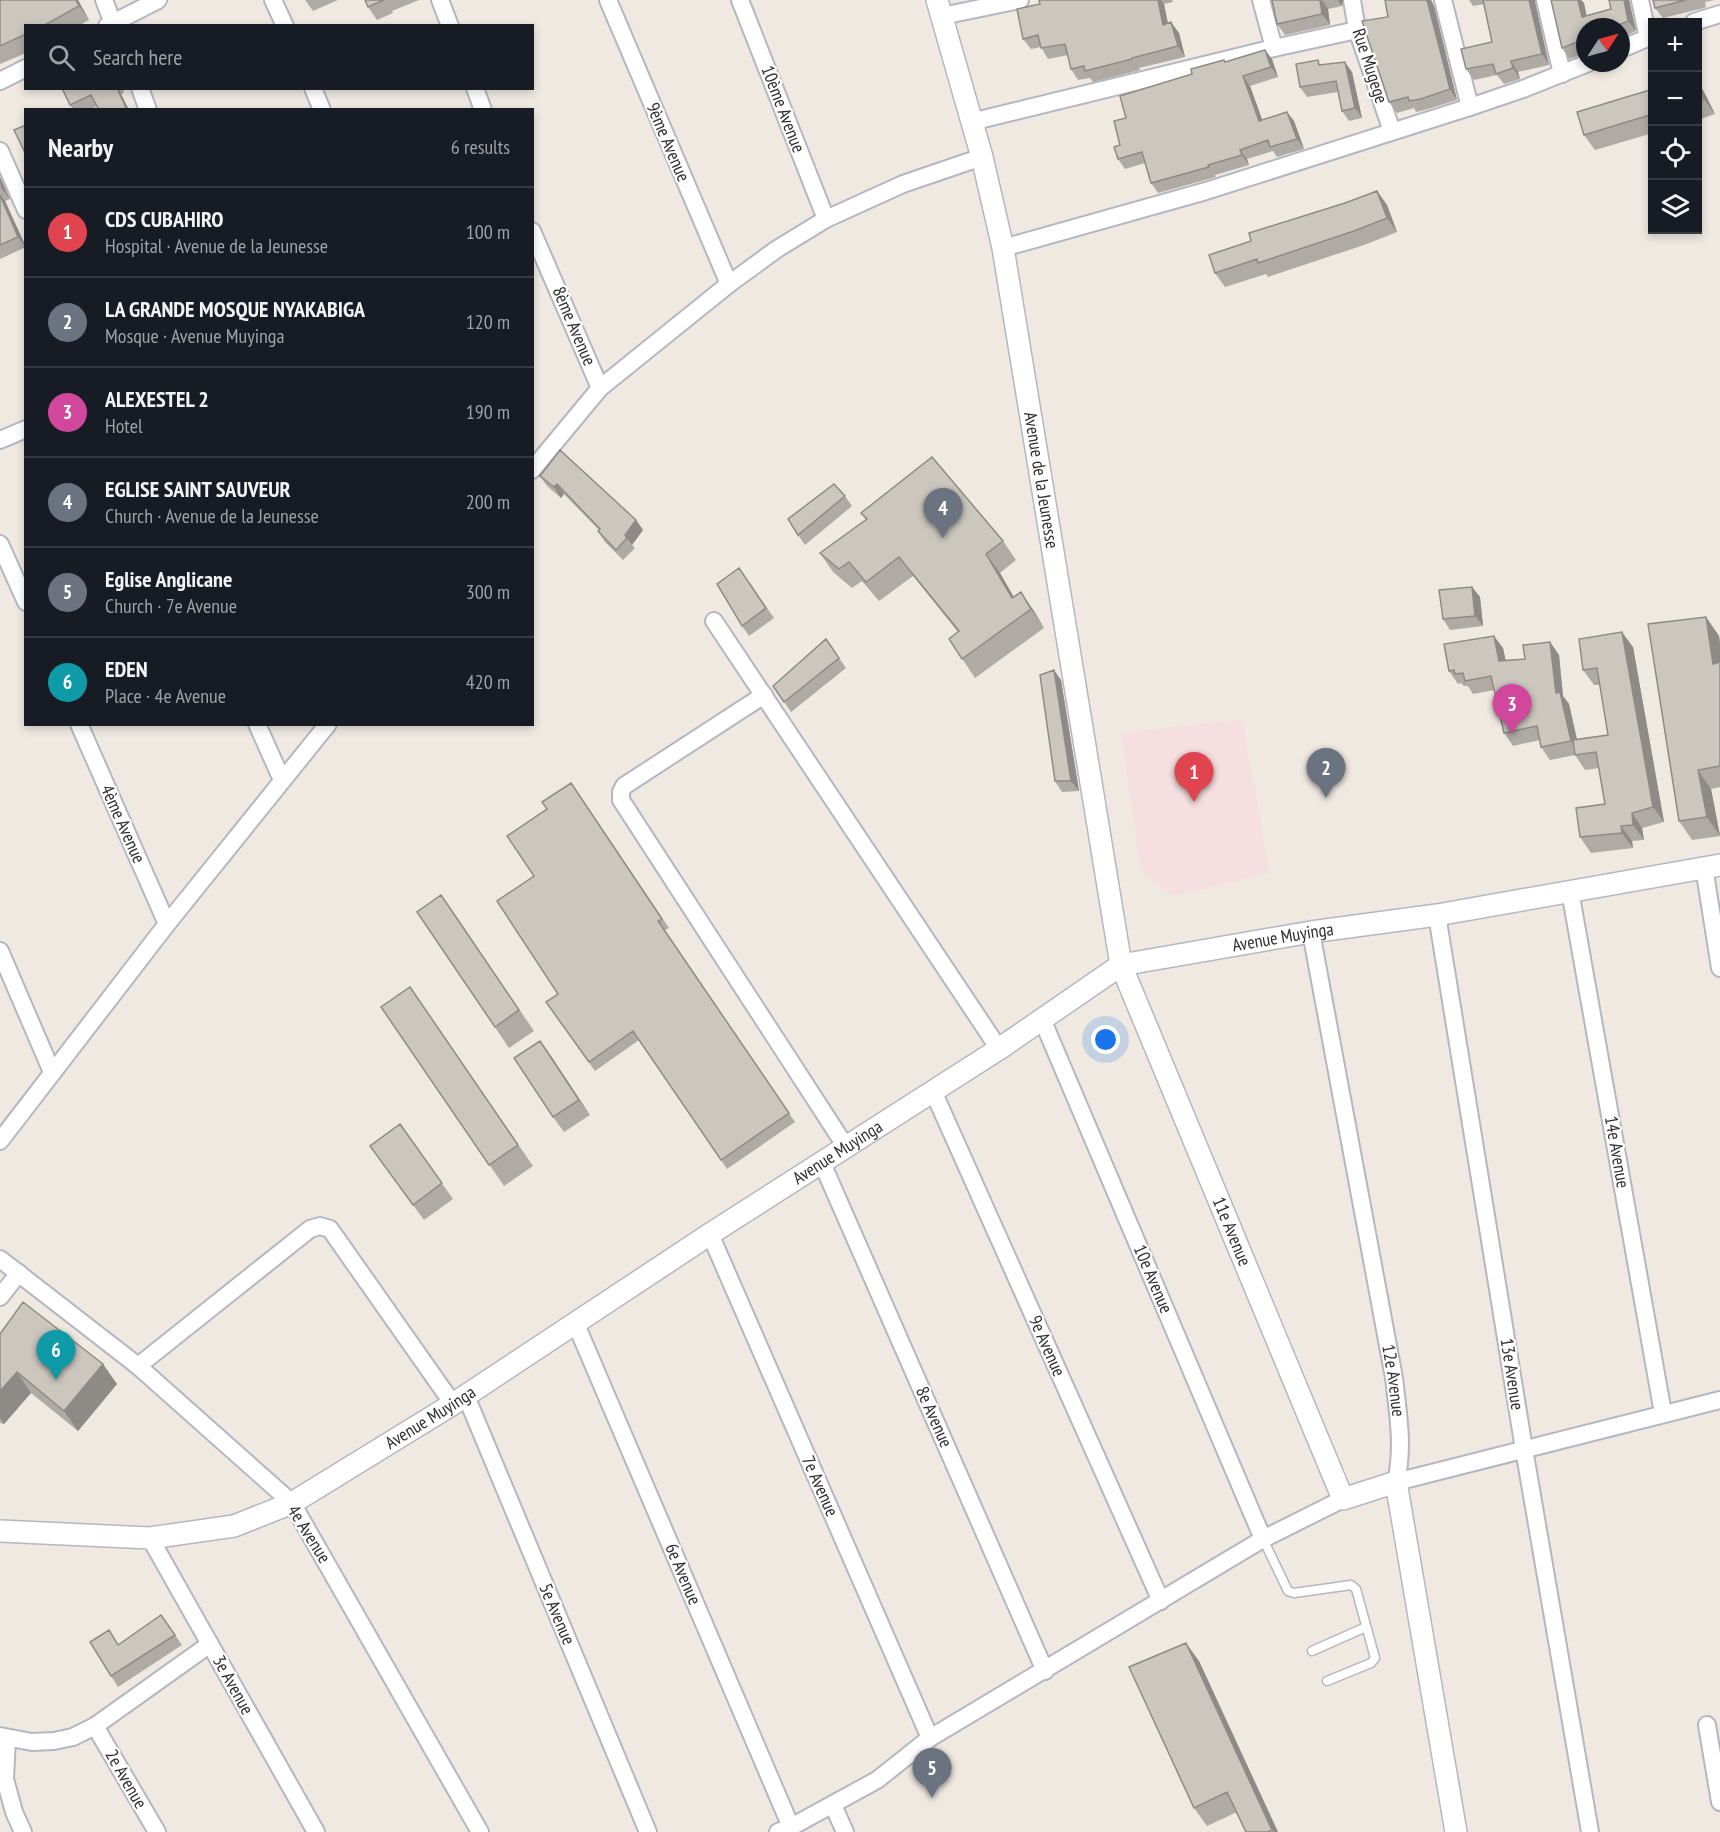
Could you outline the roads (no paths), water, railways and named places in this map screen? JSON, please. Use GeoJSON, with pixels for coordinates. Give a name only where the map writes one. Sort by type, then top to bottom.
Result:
{"type":"FeatureCollection","features":[{"type":"Feature","properties":{"kind":"street"},"geometry":{"type":"LineString","coordinates":[[104,0],[111,24],[158,0]]}},
{"type":"Feature","properties":{"kind":"street"},"geometry":{"type":"LineString","coordinates":[[273,0],[284,24]]}},
{"type":"Feature","properties":{"kind":"street"},"geometry":{"type":"LineString","coordinates":[[440,0],[449,24]]}},
{"type":"Feature","properties":{"kind":"street","name":"9ème Avenue"},"geometry":{"type":"LineString","coordinates":[[608,0],[729,284]]}},
{"type":"Feature","properties":{"kind":"street","name":"10ème Avenue"},"geometry":{"type":"LineString","coordinates":[[740,0],[826,219]]}},
{"type":"Feature","properties":{"kind":"street"},"geometry":{"type":"LineString","coordinates":[[940,8],[1020,0]]}},
{"type":"Feature","properties":{"kind":"street"},"geometry":{"type":"LineString","coordinates":[[1261,0],[1274,48]]}},
{"type":"Feature","properties":{"kind":"street","name":"Rue Mugege"},"geometry":{"type":"LineString","coordinates":[[1352,0],[1357,30],[1392,132]]}},
{"type":"Feature","properties":{"kind":"street"},"geometry":{"type":"LineString","coordinates":[[1443,0],[1470,107]]}},
{"type":"Feature","properties":{"kind":"street"},"geometry":{"type":"LineString","coordinates":[[1545,0],[1562,74]]}},
{"type":"Feature","properties":{"kind":"street"},"geometry":{"type":"LineString","coordinates":[[1640,0],[1648,30]]}},
{"type":"Feature","properties":{"kind":"street","name":"Avenue de la Jeunesse"},"geometry":{"type":"LineString","coordinates":[[940,8],[982,157],[1003,248],[1121,965]]}},
{"type":"Feature","properties":{"kind":"street"},"geometry":{"type":"LineString","coordinates":[[1702,20],[1720,14]]}},
{"type":"Feature","properties":{"kind":"street"},"geometry":{"type":"LineString","coordinates":[[971,122],[1357,30]]}},
{"type":"Feature","properties":{"kind":"street"},"geometry":{"type":"LineString","coordinates":[[1630,45],[1648,38]]}},
{"type":"Feature","properties":{"kind":"street"},"geometry":{"type":"LineString","coordinates":[[1003,248],[1206,191],[1470,107],[1576,68]]}},
{"type":"Feature","properties":{"kind":"street"},"geometry":{"type":"LineString","coordinates":[[0,81],[24,69]]}},
{"type":"Feature","properties":{"kind":"street"},"geometry":{"type":"LineString","coordinates":[[141,90],[147,108]]}},
{"type":"Feature","properties":{"kind":"street"},"geometry":{"type":"LineString","coordinates":[[314,90],[321,108]]}},
{"type":"Feature","properties":{"kind":"street"},"geometry":{"type":"LineString","coordinates":[[476,90],[482,108]]}},
{"type":"Feature","properties":{"kind":"street"},"geometry":{"type":"LineString","coordinates":[[0,151],[24,205]]}},
{"type":"Feature","properties":{"kind":"street"},"geometry":{"type":"LineString","coordinates":[[534,468],[600,388],[729,284],[777,249],[826,219],[903,184],[982,157]]}},
{"type":"Feature","properties":{"kind":"street","name":"8ème Avenue"},"geometry":{"type":"LineString","coordinates":[[534,236],[600,388]]}},
{"type":"Feature","properties":{"kind":"street"},"geometry":{"type":"LineString","coordinates":[[0,440],[24,430]]}},
{"type":"Feature","properties":{"kind":"street"},"geometry":{"type":"LineString","coordinates":[[0,544],[24,598]]}},
{"type":"Feature","properties":{"kind":"street"},"geometry":{"type":"LineString","coordinates":[[714,621],[999,1049]]}},
{"type":"Feature","properties":{"kind":"street"},"geometry":{"type":"LineString","coordinates":[[764,695],[624,786],[621,800],[846,1147]]}},
{"type":"Feature","properties":{"kind":"street","name":"4ème Avenue"},"geometry":{"type":"LineString","coordinates":[[81,726],[167,924]]}},
{"type":"Feature","properties":{"kind":"street"},"geometry":{"type":"LineString","coordinates":[[257,726],[282,780]]}},
{"type":"Feature","properties":{"kind":"street"},"geometry":{"type":"LineString","coordinates":[[0,1141],[167,924],[326,726]]}},
{"type":"Feature","properties":{"kind":"street"},"geometry":{"type":"LineString","coordinates":[[1712,866],[1720,968]]}},
{"type":"Feature","properties":{"kind":"street","name":"Avenue Muyinga"},"geometry":{"type":"LineString","coordinates":[[0,1531],[150,1538],[234,1526],[292,1503],[460,1400],[710,1234],[999,1049],[1121,965],[1311,932],[1437,915],[1712,866]]}},
{"type":"Feature","properties":{"kind":"street","name":"14e Avenue"},"geometry":{"type":"LineString","coordinates":[[1570,891],[1663,1413]]}},
{"type":"Feature","properties":{"kind":"street","name":"13e Avenue"},"geometry":{"type":"LineString","coordinates":[[1437,915],[1524,1449],[1590,1832]]}},
{"type":"Feature","properties":{"kind":"street","name":"12e Avenue"},"geometry":{"type":"LineString","coordinates":[[1311,932],[1394,1378],[1401,1438],[1401,1461],[1396,1482],[1456,1832]]}},
{"type":"Feature","properties":{"kind":"street"},"geometry":{"type":"LineString","coordinates":[[0,951],[52,1072]]}},
{"type":"Feature","properties":{"kind":"street","name":"11e Avenue"},"geometry":{"type":"LineString","coordinates":[[1121,965],[1343,1499]]}},
{"type":"Feature","properties":{"kind":"street","name":"10e Avenue"},"geometry":{"type":"LineString","coordinates":[[1042,1019],[1263,1539]]}},
{"type":"Feature","properties":{"kind":"street","name":"9e Avenue"},"geometry":{"type":"LineString","coordinates":[[933,1091],[1161,1601]]}},
{"type":"Feature","properties":{"kind":"street","name":"8e Avenue"},"geometry":{"type":"LineString","coordinates":[[822,1163],[1045,1671]]}},
{"type":"Feature","properties":{"kind":"street","name":"5e Avenue"},"geometry":{"type":"LineString","coordinates":[[138,1366],[310,1229],[320,1226],[330,1229],[460,1400],[648,1832]]}},
{"type":"Feature","properties":{"kind":"street","name":"7e Avenue"},"geometry":{"type":"LineString","coordinates":[[710,1234],[930,1738]]}},
{"type":"Feature","properties":{"kind":"street","name":"4e Avenue"},"geometry":{"type":"LineString","coordinates":[[0,1259],[138,1366],[292,1503],[480,1832]]}},
{"type":"Feature","properties":{"kind":"street"},"geometry":{"type":"LineString","coordinates":[[0,1297],[19,1273]]}},
{"type":"Feature","properties":{"kind":"street","name":"6e Avenue"},"geometry":{"type":"LineString","coordinates":[[576,1322],[785,1829]]}},
{"type":"Feature","properties":{"kind":"street"},"geometry":{"type":"LineString","coordinates":[[785,1829],[877,1780],[930,1738],[1263,1539],[1343,1499],[1396,1482],[1720,1400]]}},
{"type":"Feature","properties":{"kind":"street","name":"3e Avenue"},"geometry":{"type":"LineString","coordinates":[[150,1538],[316,1832]]}},
{"type":"Feature","properties":{"kind":"street"},"geometry":{"type":"LineString","coordinates":[[22,1832],[5,1779],[3,1737],[32,1742],[74,1737],[95,1726],[210,1644]]}},
{"type":"Feature","properties":{"kind":"street"},"geometry":{"type":"LineString","coordinates":[[1707,1725],[1720,1802]]}},
{"type":"Feature","properties":{"kind":"street","name":"2e Avenue"},"geometry":{"type":"LineString","coordinates":[[95,1726],[156,1832]]}},
{"type":"Feature","properties":{"kind":"street"},"geometry":{"type":"LineString","coordinates":[[833,1805],[845,1832]]}},
{"type":"Feature","properties":{"kind":"lane"},"geometry":{"type":"LineString","coordinates":[[1263,1539],[1288,1591],[1294,1593],[1351,1585],[1356,1589],[1375,1658],[1371,1663],[1327,1681]]}},
{"type":"Feature","properties":{"kind":"lane"},"geometry":{"type":"LineString","coordinates":[[1312,1651],[1366,1627]]}},
{"type":"Feature","properties":{"kind":"place","name":"EGLISE SAINT SAUVEUR"},"geometry":{"type":"Point","coordinates":[943,538]}},
{"type":"Feature","properties":{"kind":"place","name":"ALEXESTEL 2"},"geometry":{"type":"Point","coordinates":[1512,734]}},
{"type":"Feature","properties":{"kind":"place","name":"LA GRANDE MOSQUE NYAKABIGA"},"geometry":{"type":"Point","coordinates":[1326,798]}},
{"type":"Feature","properties":{"kind":"place","name":"CDS CUBAHIRO"},"geometry":{"type":"Point","coordinates":[1194,802]}},
{"type":"Feature","properties":{"kind":"place","name":"EDEN"},"geometry":{"type":"Point","coordinates":[56,1380]}},
{"type":"Feature","properties":{"kind":"place","name":"Eglise Anglicane"},"geometry":{"type":"Point","coordinates":[932,1798]}}]}
